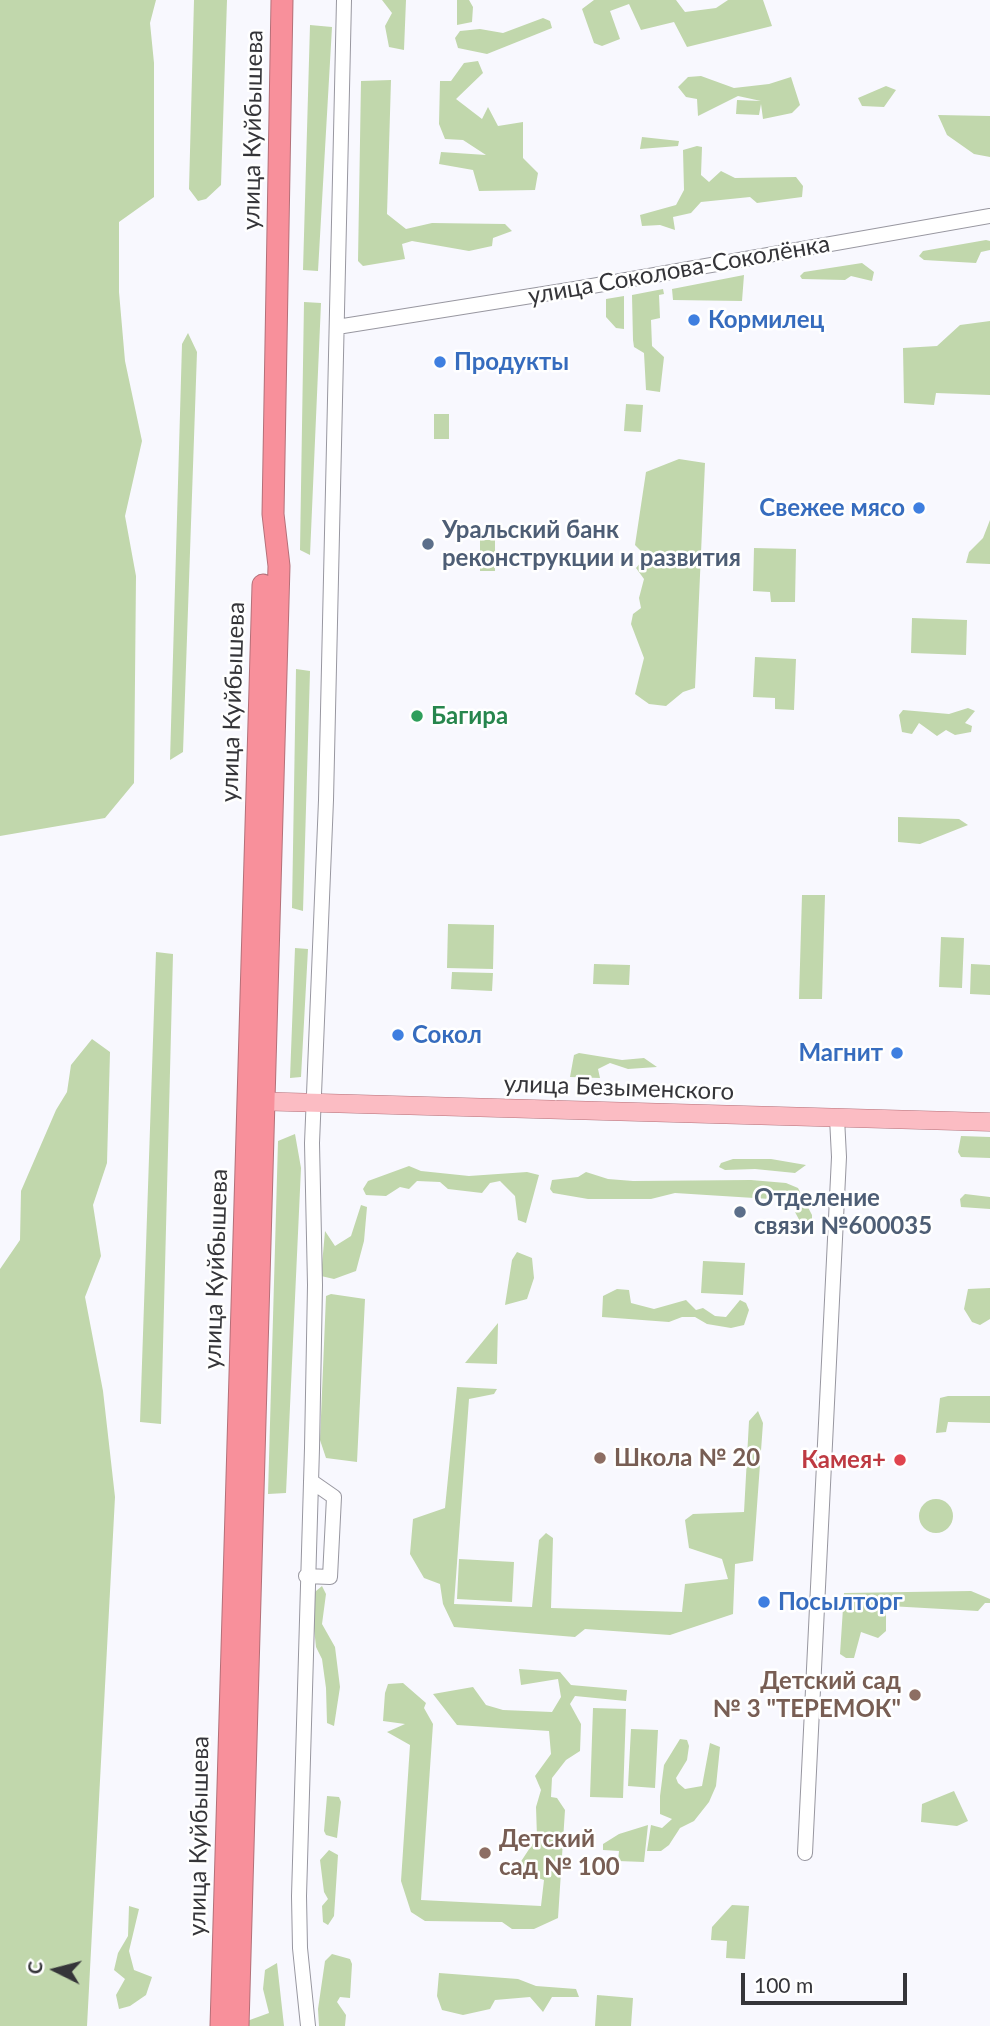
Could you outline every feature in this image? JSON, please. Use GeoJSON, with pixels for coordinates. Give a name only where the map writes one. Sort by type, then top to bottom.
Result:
{"type":"FeatureCollection","features":[{"type":"Feature","properties":{"kind":"highway","name":"улица Куйбышева"},"geometry":{"type":"LineString","coordinates":[[238,2026],[264,567],[273,514],[282,0]]}},
{"type":"Feature","properties":{"kind":"highway","name":"улица Куйбышева"},"geometry":{"type":"LineString","coordinates":[[221,2026],[255,1101]]}},
{"type":"Feature","properties":{"kind":"main road","name":"улица Безыменского"},"geometry":{"type":"LineString","coordinates":[[255,1101],[990,1122]]}},
{"type":"Feature","properties":{"kind":"street"},"geometry":{"type":"LineString","coordinates":[[308,2026],[300,1948],[299,1896],[306,1576],[311,1481],[314,1102],[323,896],[344,0]]}},
{"type":"Feature","properties":{"kind":"street","name":"улица Соколова-Соколёнка"},"geometry":{"type":"LineString","coordinates":[[337,327],[368,324],[990,216]]}},
{"type":"Feature","properties":{"kind":"street"},"geometry":{"type":"LineString","coordinates":[[805,1853],[839,1167],[837,1118]]}},
{"type":"Feature","properties":{"kind":"street"},"geometry":{"type":"LineString","coordinates":[[306,1576],[330,1577],[334,1497],[311,1481]]}},
{"type":"Feature","properties":{"kind":"green space"},"geometry":{"type":"Polygon","coordinates":[[[0,0],[156,0],[150,23],[154,63],[154,197],[119,222],[119,292],[125,361],[142,441],[125,516],[136,576],[134,783],[105,818],[0,836],[0,0]]]}},
{"type":"Feature","properties":{"kind":"green space"},"geometry":{"type":"Polygon","coordinates":[[[194,0],[227,0],[221,185],[206,199],[198,201],[189,189],[194,0]]]}},
{"type":"Feature","properties":{"kind":"green space"},"geometry":{"type":"Polygon","coordinates":[[[382,0],[406,0],[404,50],[389,47],[385,26],[392,13],[382,0]]]}},
{"type":"Feature","properties":{"kind":"green space"},"geometry":{"type":"Polygon","coordinates":[[[457,0],[469,0],[473,7],[472,22],[457,25],[457,0]]]}},
{"type":"Feature","properties":{"kind":"green space"},"geometry":{"type":"Polygon","coordinates":[[[594,0],[676,0],[685,12],[716,8],[728,0],[763,0],[772,26],[687,47],[674,22],[641,30],[629,4],[610,11],[620,39],[602,46],[594,43],[582,9],[594,0]]]}},
{"type":"Feature","properties":{"kind":"green space"},"geometry":{"type":"Polygon","coordinates":[[[543,18],[550,21],[552,28],[487,54],[458,48],[455,38],[460,31],[480,29],[503,33],[543,18]]]}},
{"type":"Feature","properties":{"kind":"green space"},"geometry":{"type":"Polygon","coordinates":[[[310,25],[332,27],[318,271],[303,270],[310,25]]]}},
{"type":"Feature","properties":{"kind":"green space"},"geometry":{"type":"Polygon","coordinates":[[[478,61],[483,73],[456,99],[482,119],[488,107],[498,126],[523,122],[523,158],[538,173],[535,190],[479,191],[473,170],[439,164],[441,152],[486,155],[463,140],[445,139],[439,124],[440,81],[451,81],[464,63],[478,61]]]}},
{"type":"Feature","properties":{"kind":"green space"},"geometry":{"type":"Polygon","coordinates":[[[701,76],[734,88],[769,84],[791,77],[800,105],[792,113],[763,119],[761,104],[759,115],[736,114],[737,100],[761,101],[738,96],[698,116],[697,99],[686,97],[678,87],[688,77],[701,76]]]}},
{"type":"Feature","properties":{"kind":"green space"},"geometry":{"type":"Polygon","coordinates":[[[391,80],[387,214],[406,229],[432,223],[505,224],[512,231],[493,238],[492,246],[469,251],[412,241],[402,244],[405,259],[363,266],[358,261],[361,81],[391,80]]]}},
{"type":"Feature","properties":{"kind":"green space"},"geometry":{"type":"Polygon","coordinates":[[[886,86],[896,90],[884,107],[862,106],[858,98],[886,86]]]}},
{"type":"Feature","properties":{"kind":"green space"},"geometry":{"type":"Polygon","coordinates":[[[938,115],[990,116],[990,157],[974,154],[947,135],[938,115]]]}},
{"type":"Feature","properties":{"kind":"green space"},"geometry":{"type":"Polygon","coordinates":[[[642,137],[679,141],[678,146],[640,149],[642,137]]]}},
{"type":"Feature","properties":{"kind":"green space"},"geometry":{"type":"Polygon","coordinates":[[[702,147],[701,175],[709,182],[721,171],[735,178],[796,177],[803,186],[802,197],[757,203],[750,197],[701,202],[691,213],[673,217],[675,230],[660,225],[642,226],[640,215],[676,205],[684,190],[683,150],[702,147]]]}},
{"type":"Feature","properties":{"kind":"green space"},"geometry":{"type":"Polygon","coordinates":[[[990,241],[990,250],[981,252],[976,263],[924,260],[919,256],[923,251],[990,241]]]}},
{"type":"Feature","properties":{"kind":"green space"},"geometry":{"type":"Polygon","coordinates":[[[862,263],[874,272],[872,281],[851,276],[845,280],[802,279],[800,276],[804,272],[862,263]]]}},
{"type":"Feature","properties":{"kind":"green space"},"geometry":{"type":"Polygon","coordinates":[[[744,275],[742,301],[673,300],[672,289],[744,275]]]}},
{"type":"Feature","properties":{"kind":"green space"},"geometry":{"type":"Polygon","coordinates":[[[663,289],[664,294],[659,295],[660,318],[651,320],[652,346],[664,357],[660,392],[646,390],[644,353],[634,347],[632,295],[663,289]]]}},
{"type":"Feature","properties":{"kind":"green space"},"geometry":{"type":"Polygon","coordinates":[[[624,296],[624,329],[616,328],[606,317],[606,299],[624,296]]]}},
{"type":"Feature","properties":{"kind":"green space"},"geometry":{"type":"Polygon","coordinates":[[[304,302],[321,303],[310,555],[300,550],[304,302]]]}},
{"type":"Feature","properties":{"kind":"green space"},"geometry":{"type":"Polygon","coordinates":[[[990,321],[990,395],[936,393],[934,405],[904,403],[903,348],[937,346],[960,325],[990,321]]]}},
{"type":"Feature","properties":{"kind":"green space"},"geometry":{"type":"Polygon","coordinates":[[[188,333],[197,352],[183,752],[170,760],[182,344],[188,333]]]}},
{"type":"Feature","properties":{"kind":"green space"},"geometry":{"type":"Polygon","coordinates":[[[626,404],[643,405],[641,432],[624,431],[626,404]]]}},
{"type":"Feature","properties":{"kind":"green space"},"geometry":{"type":"Polygon","coordinates":[[[434,414],[449,414],[449,439],[434,439],[434,414]]]}},
{"type":"Feature","properties":{"kind":"green space"},"geometry":{"type":"Polygon","coordinates":[[[679,459],[705,463],[695,688],[683,692],[666,706],[649,704],[635,694],[644,658],[631,624],[633,614],[641,608],[639,598],[644,579],[636,568],[646,556],[635,545],[646,472],[679,459]]]}},
{"type":"Feature","properties":{"kind":"green space"},"geometry":{"type":"Polygon","coordinates":[[[990,520],[990,564],[966,563],[969,552],[983,538],[990,520]]]}},
{"type":"Feature","properties":{"kind":"green space"},"geometry":{"type":"Polygon","coordinates":[[[480,540],[495,540],[495,571],[480,571],[480,540]]]}},
{"type":"Feature","properties":{"kind":"green space"},"geometry":{"type":"Polygon","coordinates":[[[754,548],[796,549],[795,602],[771,602],[770,592],[753,591],[754,548]]]}},
{"type":"Feature","properties":{"kind":"green space"},"geometry":{"type":"Polygon","coordinates":[[[912,618],[967,620],[966,655],[911,653],[912,618]]]}},
{"type":"Feature","properties":{"kind":"green space"},"geometry":{"type":"Polygon","coordinates":[[[755,657],[796,659],[794,710],[775,709],[775,698],[753,697],[755,657]]]}},
{"type":"Feature","properties":{"kind":"green space"},"geometry":{"type":"Polygon","coordinates":[[[296,669],[310,671],[303,911],[292,908],[296,669]]]}},
{"type":"Feature","properties":{"kind":"green space"},"geometry":{"type":"Polygon","coordinates":[[[968,708],[975,711],[965,723],[972,726],[971,732],[955,735],[946,730],[937,736],[919,723],[912,734],[902,732],[899,715],[903,710],[949,714],[968,708]]]}},
{"type":"Feature","properties":{"kind":"green space"},"geometry":{"type":"Polygon","coordinates":[[[898,817],[959,819],[968,825],[920,844],[898,842],[898,817]]]}},
{"type":"Feature","properties":{"kind":"green space"},"geometry":{"type":"Polygon","coordinates":[[[802,895],[825,895],[822,999],[799,999],[802,895]]]}},
{"type":"Feature","properties":{"kind":"green space"},"geometry":{"type":"Polygon","coordinates":[[[448,924],[494,925],[493,969],[447,968],[448,924]]]}},
{"type":"Feature","properties":{"kind":"green space"},"geometry":{"type":"Polygon","coordinates":[[[941,937],[964,938],[962,988],[939,987],[941,937]]]}},
{"type":"Feature","properties":{"kind":"green space"},"geometry":{"type":"Polygon","coordinates":[[[295,948],[308,949],[301,1077],[290,1078],[295,948]]]}},
{"type":"Feature","properties":{"kind":"green space"},"geometry":{"type":"Polygon","coordinates":[[[156,952],[173,954],[161,1424],[140,1422],[156,952]]]}},
{"type":"Feature","properties":{"kind":"green space"},"geometry":{"type":"Polygon","coordinates":[[[594,964],[630,965],[629,985],[593,984],[594,964]]]}},
{"type":"Feature","properties":{"kind":"green space"},"geometry":{"type":"Polygon","coordinates":[[[971,964],[990,965],[990,995],[970,994],[971,964]]]}},
{"type":"Feature","properties":{"kind":"green space"},"geometry":{"type":"Polygon","coordinates":[[[452,972],[493,973],[492,991],[451,989],[452,972]]]}},
{"type":"Feature","properties":{"kind":"green space"},"geometry":{"type":"Polygon","coordinates":[[[92,1039],[110,1052],[107,1163],[93,1205],[101,1256],[85,1297],[103,1391],[115,1497],[87,2026],[0,2026],[0,1269],[20,1240],[21,1191],[56,1110],[67,1092],[71,1065],[92,1039]]]}},
{"type":"Feature","properties":{"kind":"green space"},"geometry":{"type":"Polygon","coordinates":[[[579,1053],[622,1060],[644,1058],[657,1067],[628,1069],[610,1063],[598,1069],[600,1078],[570,1077],[574,1055],[579,1053]]]}},
{"type":"Feature","properties":{"kind":"green space"},"geometry":{"type":"Polygon","coordinates":[[[295,1134],[301,1168],[286,1493],[268,1494],[278,1141],[295,1134]]]}},
{"type":"Feature","properties":{"kind":"green space"},"geometry":{"type":"Polygon","coordinates":[[[961,1136],[990,1137],[990,1158],[961,1157],[958,1152],[961,1136]]]}},
{"type":"Feature","properties":{"kind":"green space"},"geometry":{"type":"Polygon","coordinates":[[[733,1159],[771,1159],[806,1165],[795,1173],[755,1169],[725,1170],[719,1167],[721,1163],[733,1159]]]}},
{"type":"Feature","properties":{"kind":"green space"},"geometry":{"type":"Polygon","coordinates":[[[409,1166],[421,1171],[469,1176],[527,1172],[539,1175],[526,1223],[518,1220],[515,1196],[500,1181],[490,1183],[482,1193],[448,1189],[440,1182],[417,1181],[409,1189],[400,1187],[386,1196],[366,1195],[363,1189],[368,1181],[409,1166]]]}},
{"type":"Feature","properties":{"kind":"green space"},"geometry":{"type":"Polygon","coordinates":[[[586,1172],[608,1179],[633,1181],[751,1180],[786,1183],[798,1188],[812,1215],[812,1223],[804,1229],[795,1212],[793,1198],[784,1192],[774,1194],[770,1199],[675,1193],[651,1199],[588,1199],[553,1193],[550,1189],[552,1180],[578,1177],[586,1172]]]}},
{"type":"Feature","properties":{"kind":"green space"},"geometry":{"type":"Polygon","coordinates":[[[965,1194],[990,1197],[990,1209],[961,1207],[960,1199],[965,1194]]]}},
{"type":"Feature","properties":{"kind":"green space"},"geometry":{"type":"Polygon","coordinates":[[[361,1205],[367,1207],[364,1241],[356,1271],[334,1279],[321,1276],[325,1231],[335,1246],[351,1236],[361,1205]]]}},
{"type":"Feature","properties":{"kind":"green space"},"geometry":{"type":"Polygon","coordinates":[[[517,1252],[532,1258],[534,1278],[527,1299],[505,1305],[512,1260],[517,1252]]]}},
{"type":"Feature","properties":{"kind":"green space"},"geometry":{"type":"Polygon","coordinates":[[[703,1261],[745,1263],[743,1295],[701,1293],[703,1261]]]}},
{"type":"Feature","properties":{"kind":"green space"},"geometry":{"type":"Polygon","coordinates":[[[990,1288],[990,1319],[980,1325],[972,1322],[964,1309],[968,1289],[990,1288]]]}},
{"type":"Feature","properties":{"kind":"green space"},"geometry":{"type":"Polygon","coordinates":[[[617,1289],[629,1290],[631,1303],[654,1309],[686,1300],[696,1310],[703,1308],[715,1316],[726,1317],[740,1300],[746,1303],[749,1310],[744,1325],[731,1328],[707,1324],[695,1317],[682,1317],[669,1322],[602,1317],[603,1296],[617,1289]]]}},
{"type":"Feature","properties":{"kind":"green space"},"geometry":{"type":"Polygon","coordinates":[[[331,1294],[365,1299],[357,1462],[326,1458],[320,1440],[326,1296],[331,1294]]]}},
{"type":"Feature","properties":{"kind":"green space"},"geometry":{"type":"Polygon","coordinates":[[[498,1323],[497,1364],[465,1363],[498,1323]]]}},
{"type":"Feature","properties":{"kind":"green space"},"geometry":{"type":"Polygon","coordinates":[[[457,1387],[497,1389],[494,1394],[469,1399],[454,1604],[532,1607],[539,1540],[546,1533],[553,1538],[551,1608],[682,1612],[685,1584],[728,1579],[722,1559],[689,1548],[685,1520],[693,1514],[744,1512],[749,1421],[758,1411],[763,1423],[753,1561],[735,1564],[733,1614],[670,1635],[585,1629],[575,1637],[454,1627],[443,1604],[440,1584],[424,1578],[410,1554],[413,1519],[445,1508],[457,1387]]]}},
{"type":"Feature","properties":{"kind":"green space"},"geometry":{"type":"Polygon","coordinates":[[[990,1396],[990,1423],[948,1422],[946,1432],[936,1433],[940,1398],[990,1396]]]}},
{"type":"Feature","properties":{"kind":"green space"},"geometry":{"type":"Polygon","coordinates":[[[936,1499],[948,1504],[953,1516],[948,1528],[936,1533],[924,1528],[919,1516],[924,1504],[936,1499]]]}},
{"type":"Feature","properties":{"kind":"green space"},"geometry":{"type":"Polygon","coordinates":[[[459,1559],[514,1562],[512,1602],[457,1599],[459,1559]]]}},
{"type":"Feature","properties":{"kind":"green space"},"geometry":{"type":"Polygon","coordinates":[[[322,1586],[326,1594],[322,1624],[335,1647],[340,1687],[334,1726],[327,1723],[326,1688],[322,1659],[316,1647],[311,1600],[322,1586]]]}},
{"type":"Feature","properties":{"kind":"green space"},"geometry":{"type":"Polygon","coordinates":[[[971,1591],[990,1599],[990,1603],[985,1603],[978,1611],[889,1606],[886,1608],[886,1631],[878,1638],[861,1632],[854,1658],[846,1658],[840,1654],[844,1593],[971,1591]]]}},
{"type":"Feature","properties":{"kind":"green space"},"geometry":{"type":"Polygon","coordinates":[[[519,1669],[560,1672],[571,1685],[627,1690],[626,1701],[575,1696],[570,1704],[581,1724],[580,1751],[566,1760],[552,1778],[551,1797],[557,1798],[565,1810],[558,1918],[534,1929],[512,1929],[502,1922],[425,1921],[411,1912],[401,1881],[410,1745],[387,1732],[405,1724],[383,1721],[388,1684],[403,1683],[426,1703],[424,1708],[433,1724],[421,1900],[541,1906],[544,1880],[526,1874],[520,1863],[537,1837],[536,1807],[541,1790],[535,1776],[551,1754],[549,1731],[457,1725],[433,1694],[473,1687],[486,1705],[503,1710],[552,1712],[561,1697],[558,1679],[521,1685],[519,1669]]]}},
{"type":"Feature","properties":{"kind":"green space"},"geometry":{"type":"Polygon","coordinates":[[[593,1708],[626,1709],[623,1798],[590,1797],[593,1708]]]}},
{"type":"Feature","properties":{"kind":"green space"},"geometry":{"type":"Polygon","coordinates":[[[631,1729],[658,1730],[655,1788],[628,1786],[631,1729]]]}},
{"type":"Feature","properties":{"kind":"green space"},"geometry":{"type":"Polygon","coordinates":[[[680,1739],[687,1740],[689,1746],[687,1760],[676,1778],[678,1783],[685,1789],[702,1786],[710,1743],[720,1747],[716,1786],[709,1802],[694,1821],[680,1828],[669,1845],[661,1851],[647,1851],[651,1825],[662,1828],[672,1819],[660,1814],[660,1796],[664,1765],[680,1739]]]}},
{"type":"Feature","properties":{"kind":"green space"},"geometry":{"type":"Polygon","coordinates":[[[954,1791],[968,1821],[957,1826],[921,1822],[922,1804],[954,1791]]]}},
{"type":"Feature","properties":{"kind":"green space"},"geometry":{"type":"Polygon","coordinates":[[[327,1796],[339,1797],[341,1802],[337,1838],[326,1835],[324,1831],[327,1796]]]}},
{"type":"Feature","properties":{"kind":"green space"},"geometry":{"type":"Polygon","coordinates":[[[648,1825],[644,1862],[618,1861],[619,1851],[603,1850],[603,1844],[619,1834],[648,1825]]]}},
{"type":"Feature","properties":{"kind":"green space"},"geometry":{"type":"Polygon","coordinates":[[[329,1850],[338,1855],[334,1916],[328,1925],[323,1922],[322,1906],[328,1899],[324,1892],[320,1860],[329,1850]]]}},
{"type":"Feature","properties":{"kind":"green space"},"geometry":{"type":"Polygon","coordinates":[[[732,1905],[749,1906],[745,1959],[726,1958],[727,1941],[711,1940],[712,1927],[732,1905]]]}},
{"type":"Feature","properties":{"kind":"green space"},"geometry":{"type":"Polygon","coordinates":[[[129,1906],[139,1909],[129,1951],[134,1970],[152,1977],[146,1995],[130,2006],[119,2009],[116,1995],[125,1979],[114,1970],[118,1953],[128,1936],[129,1906]]]}},
{"type":"Feature","properties":{"kind":"green space"},"geometry":{"type":"Polygon","coordinates":[[[332,1954],[350,1959],[352,1964],[350,1998],[340,1997],[337,2002],[346,2015],[345,2026],[319,2026],[318,2009],[325,1961],[332,1954]]]}},
{"type":"Feature","properties":{"kind":"green space"},"geometry":{"type":"Polygon","coordinates":[[[277,1963],[284,2026],[248,2026],[247,2021],[269,2013],[263,1989],[265,1970],[277,1963]]]}},
{"type":"Feature","properties":{"kind":"green space"},"geometry":{"type":"Polygon","coordinates":[[[439,1973],[518,1979],[536,1986],[576,1989],[579,1997],[552,1997],[543,2012],[530,1997],[495,2000],[490,2009],[463,2015],[442,2010],[437,1996],[439,1973]]]}},
{"type":"Feature","properties":{"kind":"green space"},"geometry":{"type":"Polygon","coordinates":[[[597,1995],[633,1998],[631,2026],[595,2026],[597,1995]]]}},
{"type":"Feature","properties":{"kind":"place","name":"Кормилец"},"geometry":{"type":"Point","coordinates":[694,320]}},
{"type":"Feature","properties":{"kind":"place","name":"Продукты"},"geometry":{"type":"Point","coordinates":[440,362]}},
{"type":"Feature","properties":{"kind":"place","name":"Свежее мясо"},"geometry":{"type":"Point","coordinates":[919,508]}},
{"type":"Feature","properties":{"kind":"place","name":"Уральский банк реконструкции и развития"},"geometry":{"type":"Point","coordinates":[428,544]}},
{"type":"Feature","properties":{"kind":"place","name":"Багира"},"geometry":{"type":"Point","coordinates":[417,716]}},
{"type":"Feature","properties":{"kind":"place","name":"Сокол"},"geometry":{"type":"Point","coordinates":[398,1035]}},
{"type":"Feature","properties":{"kind":"place","name":"Магнит"},"geometry":{"type":"Point","coordinates":[897,1053]}},
{"type":"Feature","properties":{"kind":"place","name":"Отделение связи №600035"},"geometry":{"type":"Point","coordinates":[740,1212]}},
{"type":"Feature","properties":{"kind":"place","name":"Школа № 20"},"geometry":{"type":"Point","coordinates":[600,1458]}},
{"type":"Feature","properties":{"kind":"place","name":"Камея+"},"geometry":{"type":"Point","coordinates":[900,1460]}},
{"type":"Feature","properties":{"kind":"place","name":"Посылторг"},"geometry":{"type":"Point","coordinates":[764,1602]}},
{"type":"Feature","properties":{"kind":"place","name":"Детский сад № 3 \"ТЕРЕМОК\""},"geometry":{"type":"Point","coordinates":[915,1695]}},
{"type":"Feature","properties":{"kind":"place","name":"Детский сад № 100"},"geometry":{"type":"Point","coordinates":[485,1853]}}]}
